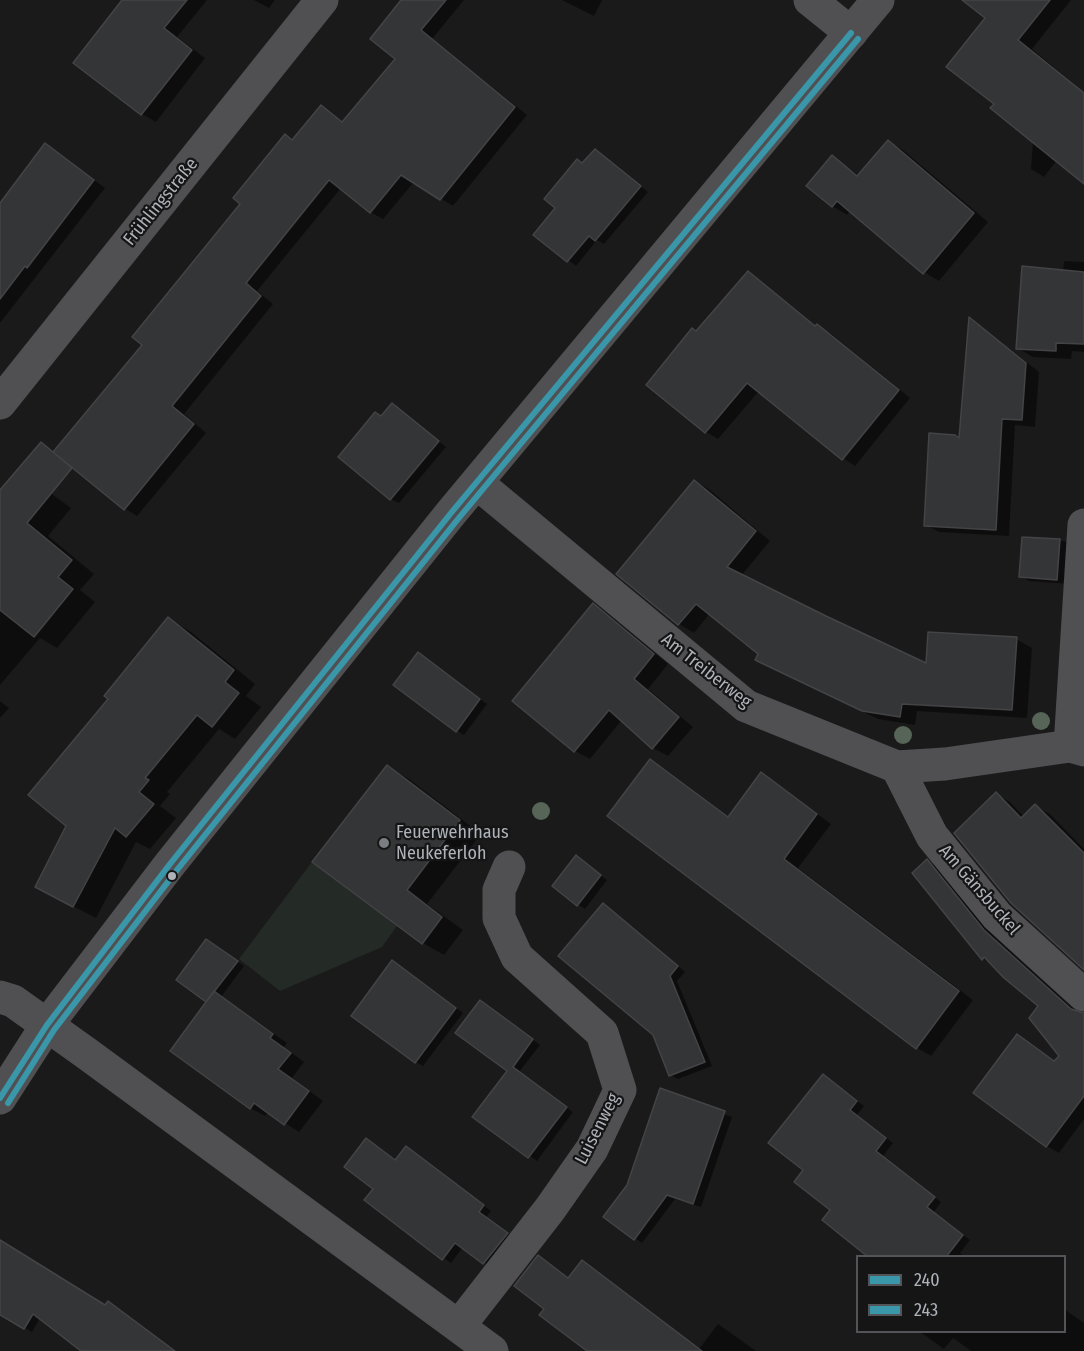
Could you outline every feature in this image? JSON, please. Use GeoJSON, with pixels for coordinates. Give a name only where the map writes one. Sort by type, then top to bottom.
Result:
{"type":"FeatureCollection","features":[{"type":"Feature","properties":{"kind":"street","name":"Frühlingstraße"},"geometry":{"type":"LineString","coordinates":[[0,404],[321,0]]}},
{"type":"Feature","properties":{"kind":"street"},"geometry":{"type":"LineString","coordinates":[[810,0],[852,33]]}},
{"type":"Feature","properties":{"kind":"street"},"geometry":{"type":"LineString","coordinates":[[0,1098],[47,1025],[166,869],[477,483],[878,0]]}},
{"type":"Feature","properties":{"kind":"street","name":"Am Treiberweg"},"geometry":{"type":"LineString","coordinates":[[477,483],[746,706],[897,767],[945,764],[1077,748]]}},
{"type":"Feature","properties":{"kind":"street"},"geometry":{"type":"LineString","coordinates":[[1077,748],[1084,525]]}},
{"type":"Feature","properties":{"kind":"street","name":"Am Gänsbuckel"},"geometry":{"type":"LineString","coordinates":[[897,767],[932,836],[997,916],[1084,995]]}},
{"type":"Feature","properties":{"kind":"street","name":"Luisenweg"},"geometry":{"type":"LineString","coordinates":[[459,1326],[550,1209],[592,1149],[620,1090],[602,1033],[516,957],[499,918],[499,890],[509,867]]}},
{"type":"Feature","properties":{"kind":"street"},"geometry":{"type":"LineString","coordinates":[[0,997],[13,1001],[47,1025],[492,1351]]}},
{"type":"Feature","properties":{"kind":"shaded area"},"geometry":{"type":"Polygon","coordinates":[[[312,862],[397,926],[382,947],[280,991],[239,959],[312,862]]]}},
{"type":"Feature","properties":{"kind":"building"},"geometry":{"type":"Polygon","coordinates":[[[122,0],[187,0],[164,28],[192,50],[141,115],[73,63],[122,0]]]}},
{"type":"Feature","properties":{"kind":"building"},"geometry":{"type":"Polygon","coordinates":[[[401,0],[446,0],[421,30],[515,107],[440,200],[401,175],[370,213],[329,180],[246,283],[261,296],[172,406],[194,424],[124,510],[53,452],[142,345],[132,337],[240,204],[233,198],[285,134],[292,140],[321,105],[342,122],[395,59],[370,39],[401,0]]]}},
{"type":"Feature","properties":{"kind":"building"},"geometry":{"type":"Polygon","coordinates":[[[962,0],[1050,0],[1018,40],[1084,93],[1084,184],[990,108],[994,104],[946,67],[985,18],[962,0]]]}},
{"type":"Feature","properties":{"kind":"building"},"geometry":{"type":"Polygon","coordinates":[[[888,140],[974,213],[923,274],[837,201],[832,207],[806,186],[832,155],[857,176],[888,140]]]}},
{"type":"Feature","properties":{"kind":"building"},"geometry":{"type":"Polygon","coordinates":[[[45,143],[94,180],[27,268],[25,266],[0,299],[0,203],[45,143]]]}},
{"type":"Feature","properties":{"kind":"building"},"geometry":{"type":"Polygon","coordinates":[[[595,149],[641,186],[595,241],[589,236],[567,262],[533,235],[555,208],[544,199],[577,159],[582,163],[595,149]]]}},
{"type":"Feature","properties":{"kind":"building"},"geometry":{"type":"Polygon","coordinates":[[[1022,266],[1084,272],[1084,344],[1056,343],[1056,351],[1016,349],[1022,266]]]}},
{"type":"Feature","properties":{"kind":"building"},"geometry":{"type":"Polygon","coordinates":[[[748,271],[899,390],[842,460],[747,383],[705,433],[646,385],[692,328],[696,331],[748,271]]]}},
{"type":"Feature","properties":{"kind":"building"},"geometry":{"type":"Polygon","coordinates":[[[969,317],[1026,363],[1022,420],[1002,419],[996,530],[924,526],[929,433],[955,435],[959,438],[969,317]]]}},
{"type":"Feature","properties":{"kind":"building"},"geometry":{"type":"Polygon","coordinates":[[[392,403],[439,441],[390,500],[338,457],[375,412],[381,416],[392,403]]]}},
{"type":"Feature","properties":{"kind":"building"},"geometry":{"type":"Polygon","coordinates":[[[41,442],[72,468],[27,523],[72,560],[58,577],[73,589],[34,637],[0,610],[0,490],[41,442]]]}},
{"type":"Feature","properties":{"kind":"building"},"geometry":{"type":"Polygon","coordinates":[[[694,480],[756,531],[727,567],[826,616],[926,663],[928,632],[1017,637],[1012,710],[902,704],[900,717],[862,711],[755,660],[758,654],[696,604],[678,625],[616,574],[694,480]]]}},
{"type":"Feature","properties":{"kind":"building"},"geometry":{"type":"Polygon","coordinates":[[[1022,537],[1060,539],[1057,580],[1019,577],[1022,537]]]}},
{"type":"Feature","properties":{"kind":"building"},"geometry":{"type":"Polygon","coordinates":[[[593,603],[654,654],[634,679],[679,717],[652,749],[609,710],[574,752],[512,701],[593,603]]]}},
{"type":"Feature","properties":{"kind":"building"},"geometry":{"type":"Polygon","coordinates":[[[168,617],[234,670],[225,682],[239,693],[212,727],[197,715],[145,778],[149,780],[139,792],[154,804],[126,837],[115,828],[73,907],[35,887],[66,826],[28,795],[108,699],[104,696],[168,617]]]}},
{"type":"Feature","properties":{"kind":"building"},"geometry":{"type":"Polygon","coordinates":[[[418,652],[480,699],[456,732],[393,685],[418,652]]]}},
{"type":"Feature","properties":{"kind":"building"},"geometry":{"type":"Polygon","coordinates":[[[650,759],[728,817],[761,772],[817,814],[784,859],[959,991],[916,1049],[607,816],[650,759]]]}},
{"type":"Feature","properties":{"kind":"building"},"geometry":{"type":"Polygon","coordinates":[[[387,765],[460,820],[407,890],[442,917],[422,944],[312,862],[387,765]]]}},
{"type":"Feature","properties":{"kind":"building"},"geometry":{"type":"Polygon","coordinates":[[[996,792],[1021,818],[1035,804],[1084,853],[1084,970],[1011,903],[954,833],[996,792]]]}},
{"type":"Feature","properties":{"kind":"building"},"geometry":{"type":"Polygon","coordinates":[[[576,855],[601,875],[577,906],[552,886],[576,855]]]}},
{"type":"Feature","properties":{"kind":"building"},"geometry":{"type":"Polygon","coordinates":[[[927,859],[984,930],[1071,1009],[1084,1013],[1084,1096],[1046,1147],[973,1093],[1017,1034],[1054,1061],[1059,1056],[1029,1018],[1038,1006],[1004,978],[984,957],[982,960],[912,873],[927,859]]]}},
{"type":"Feature","properties":{"kind":"building"},"geometry":{"type":"Polygon","coordinates":[[[603,903],[678,966],[670,976],[705,1062],[669,1076],[653,1035],[558,956],[603,903]]]}},
{"type":"Feature","properties":{"kind":"building"},"geometry":{"type":"Polygon","coordinates":[[[206,939],[238,961],[206,1002],[176,980],[206,939]]]}},
{"type":"Feature","properties":{"kind":"building"},"geometry":{"type":"Polygon","coordinates":[[[392,960],[456,1008],[415,1063],[351,1016],[392,960]]]}},
{"type":"Feature","properties":{"kind":"building"},"geometry":{"type":"Polygon","coordinates":[[[214,991],[273,1034],[270,1038],[291,1053],[278,1069],[309,1091],[284,1125],[254,1103],[250,1109],[170,1051],[214,991]]]}},
{"type":"Feature","properties":{"kind":"building"},"geometry":{"type":"Polygon","coordinates":[[[480,1000],[533,1039],[513,1067],[567,1107],[528,1158],[472,1117],[507,1071],[455,1033],[480,1000]]]}},
{"type":"Feature","properties":{"kind":"building"},"geometry":{"type":"Polygon","coordinates":[[[823,1074],[857,1101],[850,1110],[886,1138],[876,1151],[935,1197],[927,1207],[963,1235],[948,1255],[866,1255],[822,1220],[830,1210],[794,1182],[803,1170],[768,1143],[823,1074]]]}},
{"type":"Feature","properties":{"kind":"building"},"geometry":{"type":"Polygon","coordinates":[[[660,1088],[725,1111],[693,1204],[667,1195],[634,1240],[603,1217],[627,1185],[660,1088]]]}},
{"type":"Feature","properties":{"kind":"building"},"geometry":{"type":"Polygon","coordinates":[[[366,1138],[395,1160],[406,1146],[484,1205],[479,1212],[508,1233],[483,1264],[455,1243],[442,1260],[364,1200],[373,1189],[344,1167],[366,1138]]]}},
{"type":"Feature","properties":{"kind":"building"},"geometry":{"type":"Polygon","coordinates":[[[0,1240],[105,1305],[108,1301],[175,1351],[81,1351],[33,1314],[24,1329],[0,1315],[0,1240]]]}},
{"type":"Feature","properties":{"kind":"building"},"geometry":{"type":"Polygon","coordinates":[[[538,1255],[568,1278],[582,1260],[702,1351],[587,1351],[539,1315],[544,1309],[514,1286],[538,1255]]]}},
{"type":"Feature","properties":{"kind":"transit line","name":"240"},"geometry":{"type":"LineString","coordinates":[[0,1098],[47,1025],[170,864],[451,513],[851,33]]}},
{"type":"Feature","properties":{"kind":"transit line","name":"243"},"geometry":{"type":"LineString","coordinates":[[8,1103],[54,1030],[177,870],[458,519],[858,39]]}},
{"type":"Feature","properties":{"kind":"place","name":"Feuerwehrhaus Neukeferloh"},"geometry":{"type":"Point","coordinates":[384,843]}}]}
